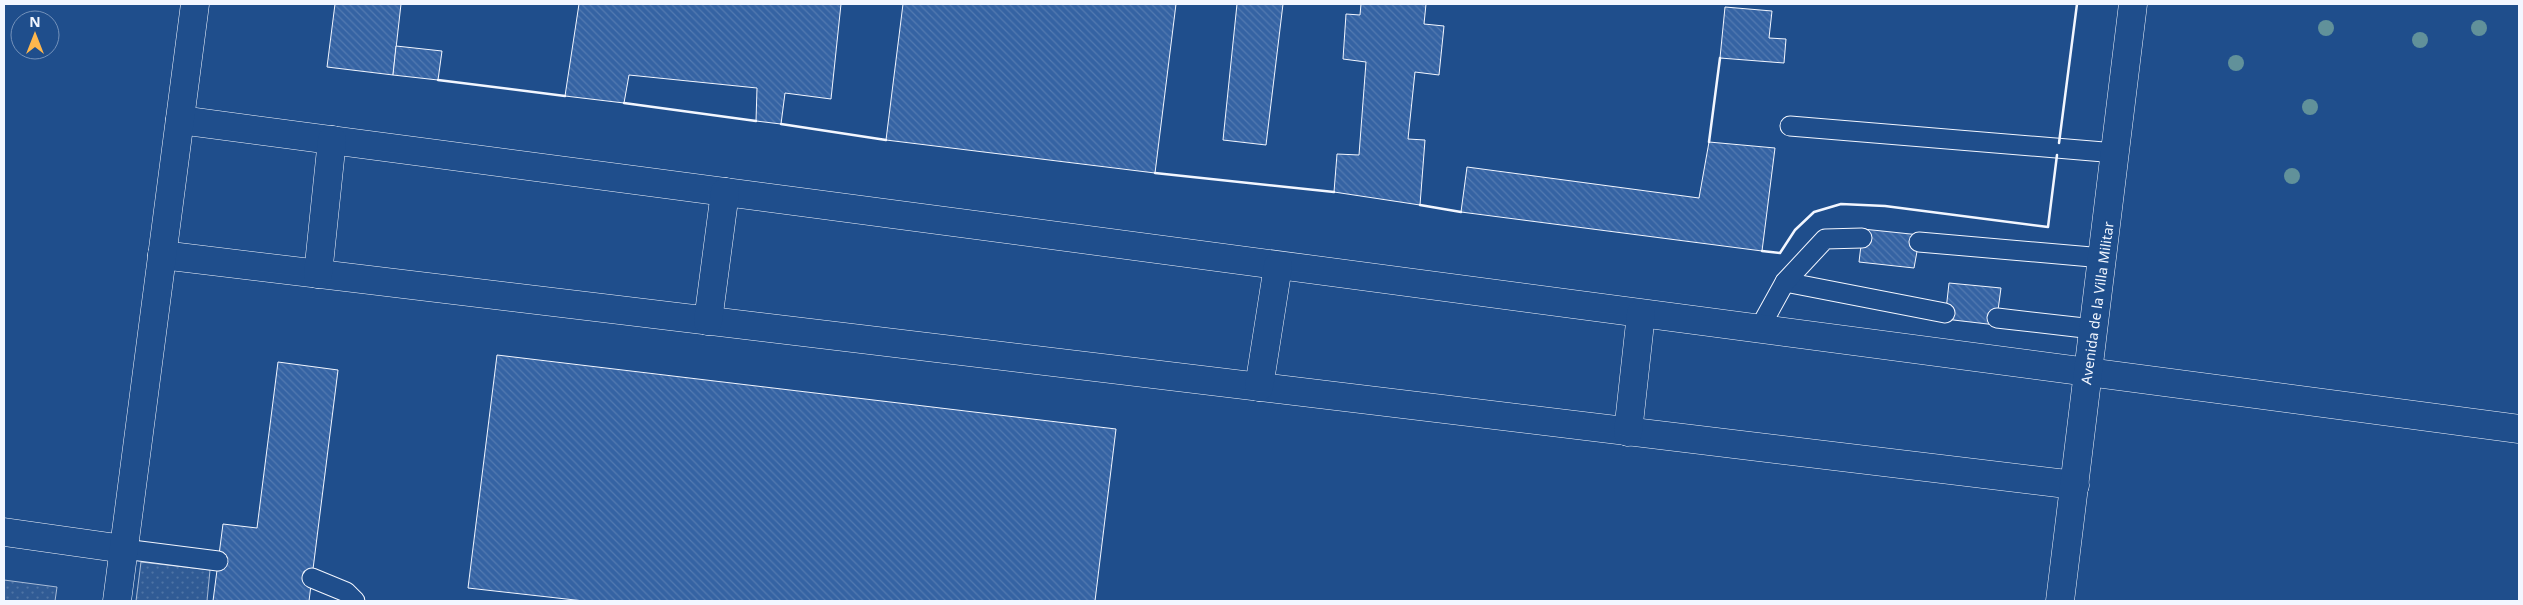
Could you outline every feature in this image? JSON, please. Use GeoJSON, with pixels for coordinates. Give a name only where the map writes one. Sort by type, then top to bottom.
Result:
{"type":"FeatureCollection","features":[{"type":"Feature","properties":{"kind":"street"},"geometry":{"type":"LineString","coordinates":[[117,601],[195,4]]}},
{"type":"Feature","properties":{"kind":"street","name":"Avenida de la Villa Militar"},"geometry":{"type":"LineString","coordinates":[[2060,601],[2133,4]]}},
{"type":"Feature","properties":{"kind":"street"},"geometry":{"type":"LineString","coordinates":[[180,120],[1641,314],[2519,428]]}},
{"type":"Feature","properties":{"kind":"street"},"geometry":{"type":"LineString","coordinates":[[318,274],[332,140]]}},
{"type":"Feature","properties":{"kind":"street"},"geometry":{"type":"LineString","coordinates":[[708,321],[725,192]]}},
{"type":"Feature","properties":{"kind":"street"},"geometry":{"type":"LineString","coordinates":[[162,255],[2075,486]]}},
{"type":"Feature","properties":{"kind":"street"},"geometry":{"type":"LineString","coordinates":[[1259,387],[1278,266]]}},
{"type":"Feature","properties":{"kind":"street"},"geometry":{"type":"LineString","coordinates":[[1628,432],[1641,314]]}},
{"type":"Feature","properties":{"kind":"street"},"geometry":{"type":"LineString","coordinates":[[4,532],[124,549]]}},
{"type":"Feature","properties":{"kind":"lane"},"geometry":{"type":"LineString","coordinates":[[1790,126],[2116,153]]}},
{"type":"Feature","properties":{"kind":"lane"},"geometry":{"type":"LineString","coordinates":[[1759,329],[1785,282],[1825,239],[1862,238]]}},
{"type":"Feature","properties":{"kind":"lane"},"geometry":{"type":"LineString","coordinates":[[1919,242],[2103,258]]}},
{"type":"Feature","properties":{"kind":"lane"},"geometry":{"type":"LineString","coordinates":[[1785,282],[1945,313]]}},
{"type":"Feature","properties":{"kind":"lane"},"geometry":{"type":"LineString","coordinates":[[1998,318],[2093,329]]}},
{"type":"Feature","properties":{"kind":"lane"},"geometry":{"type":"LineString","coordinates":[[124,549],[218,561]]}},
{"type":"Feature","properties":{"kind":"lane"},"geometry":{"type":"LineString","coordinates":[[312,578],[346,592],[355,601]]}},
{"type":"Feature","properties":{"kind":"shaded area"},"geometry":{"type":"Polygon","coordinates":[[[141,562],[210,570],[207,601],[136,601],[141,562]]]}},
{"type":"Feature","properties":{"kind":"shaded area"},"geometry":{"type":"Polygon","coordinates":[[[4,580],[57,587],[55,601],[4,601],[4,580]]]}},
{"type":"Feature","properties":{"kind":"building"},"geometry":{"type":"Polygon","coordinates":[[[335,4],[401,4],[393,75],[327,67],[335,4]]]}},
{"type":"Feature","properties":{"kind":"building"},"geometry":{"type":"Polygon","coordinates":[[[579,4],[841,4],[831,99],[785,93],[781,124],[756,121],[757,88],[629,75],[624,103],[565,96],[579,4]]]}},
{"type":"Feature","properties":{"kind":"building"},"geometry":{"type":"Polygon","coordinates":[[[903,4],[1176,4],[1155,173],[886,140],[903,4]]]}},
{"type":"Feature","properties":{"kind":"building"},"geometry":{"type":"Polygon","coordinates":[[[1237,4],[1283,4],[1266,145],[1223,140],[1237,4]]]}},
{"type":"Feature","properties":{"kind":"building"},"geometry":{"type":"Polygon","coordinates":[[[1361,4],[1426,4],[1424,24],[1444,26],[1439,75],[1415,72],[1408,139],[1425,140],[1420,205],[1334,192],[1337,154],[1359,155],[1366,62],[1343,59],[1346,14],[1360,15],[1361,4]]]}},
{"type":"Feature","properties":{"kind":"building"},"geometry":{"type":"Polygon","coordinates":[[[1725,7],[1772,11],[1769,38],[1786,39],[1784,63],[1720,58],[1725,7]]]}},
{"type":"Feature","properties":{"kind":"building"},"geometry":{"type":"Polygon","coordinates":[[[396,46],[442,51],[438,80],[393,75],[396,46]]]}},
{"type":"Feature","properties":{"kind":"building"},"geometry":{"type":"Polygon","coordinates":[[[1709,142],[1775,148],[1762,251],[1461,212],[1467,167],[1699,198],[1709,142]]]}},
{"type":"Feature","properties":{"kind":"building"},"geometry":{"type":"Polygon","coordinates":[[[1863,229],[1920,235],[1914,268],[1859,262],[1863,229]]]}},
{"type":"Feature","properties":{"kind":"building"},"geometry":{"type":"Polygon","coordinates":[[[1949,283],[2001,288],[1996,325],[1945,319],[1949,283]]]}},
{"type":"Feature","properties":{"kind":"building"},"geometry":{"type":"Polygon","coordinates":[[[497,355],[1116,429],[1095,601],[584,601],[468,588],[497,355]]]}},
{"type":"Feature","properties":{"kind":"building"},"geometry":{"type":"Polygon","coordinates":[[[278,362],[338,370],[309,601],[213,601],[223,524],[257,528],[278,362]]]}},
{"type":"Feature","properties":{"kind":"wall"},"geometry":{"type":"LineString","coordinates":[[2059,143],[2077,4]]}},
{"type":"Feature","properties":{"kind":"wall"},"geometry":{"type":"LineString","coordinates":[[1709,142],[1720,58]]}},
{"type":"Feature","properties":{"kind":"wall"},"geometry":{"type":"LineString","coordinates":[[438,80],[565,96]]}},
{"type":"Feature","properties":{"kind":"wall"},"geometry":{"type":"LineString","coordinates":[[624,103],[756,121]]}},
{"type":"Feature","properties":{"kind":"wall"},"geometry":{"type":"LineString","coordinates":[[781,124],[886,140]]}},
{"type":"Feature","properties":{"kind":"wall"},"geometry":{"type":"LineString","coordinates":[[1762,251],[1780,253],[1795,230],[1814,212],[1841,204],[1885,206],[2048,227],[2057,155]]}},
{"type":"Feature","properties":{"kind":"wall"},"geometry":{"type":"LineString","coordinates":[[1155,173],[1334,192]]}},
{"type":"Feature","properties":{"kind":"wall"},"geometry":{"type":"LineString","coordinates":[[1420,205],[1461,212]]}}]}
